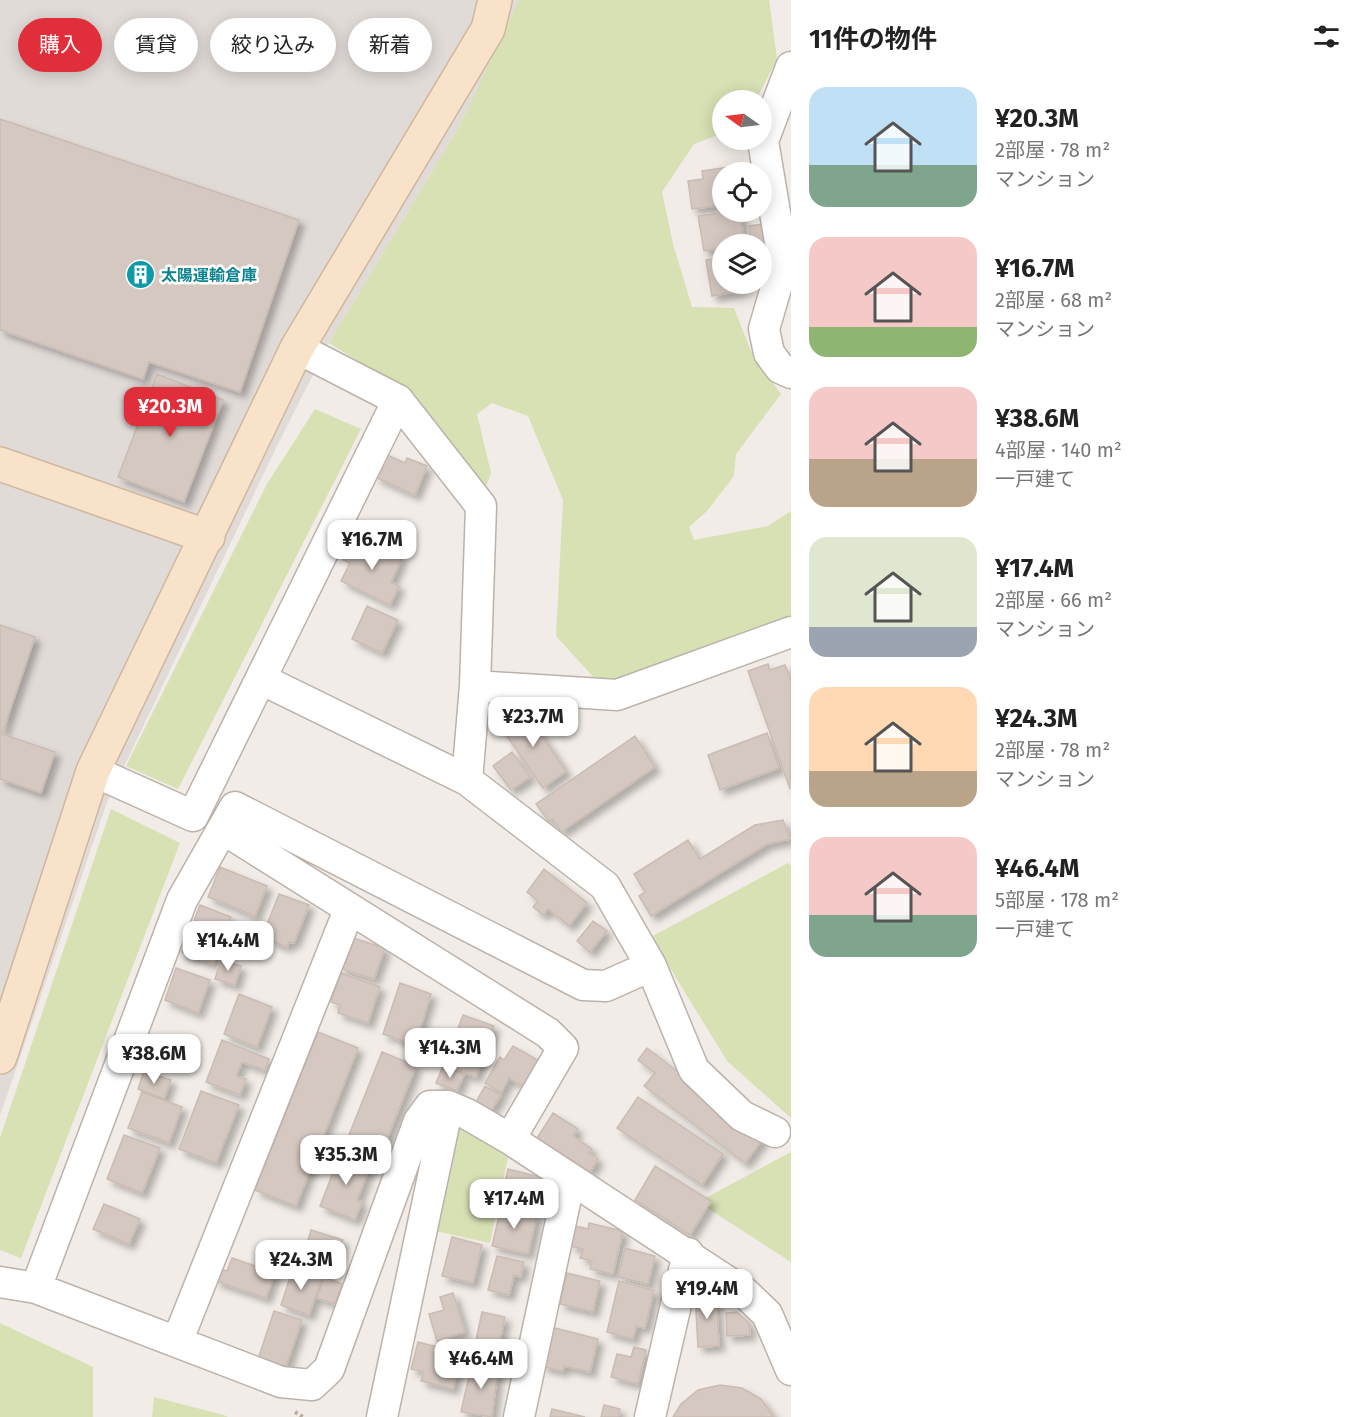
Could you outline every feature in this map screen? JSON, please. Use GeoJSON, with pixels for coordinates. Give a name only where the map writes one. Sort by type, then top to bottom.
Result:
{"type":"FeatureCollection","features":[{"type":"Feature","properties":{"kind":"street"},"geometry":{"type":"LineString","coordinates":[[0,1057],[11,993],[93,771],[208,537],[297,348],[488,29],[494,1]]}},
{"type":"Feature","properties":{"kind":"street"},"geometry":{"type":"LineString","coordinates":[[791,67],[762,141],[781,248],[780,274],[764,329],[769,353],[780,368],[791,373]]}},
{"type":"Feature","properties":{"kind":"street"},"geometry":{"type":"LineString","coordinates":[[297,348],[398,400],[481,506],[474,686],[467,780]]}},
{"type":"Feature","properties":{"kind":"street"},"geometry":{"type":"LineString","coordinates":[[93,771],[193,816],[398,400]]}},
{"type":"Feature","properties":{"kind":"street"},"geometry":{"type":"LineString","coordinates":[[0,464],[208,537]]}},
{"type":"Feature","properties":{"kind":"street"},"geometry":{"type":"LineString","coordinates":[[474,686],[617,695],[791,632]]}},
{"type":"Feature","properties":{"kind":"street"},"geometry":{"type":"LineString","coordinates":[[261,679],[467,780],[605,886],[651,966],[694,1070],[742,1116],[776,1132]]}},
{"type":"Feature","properties":{"kind":"street"},"geometry":{"type":"LineString","coordinates":[[36,1288],[182,900],[235,807],[583,985],[606,986],[651,966]]}},
{"type":"Feature","properties":{"kind":"street"},"geometry":{"type":"LineString","coordinates":[[223,829],[548,1033],[563,1048],[510,1139]]}},
{"type":"Feature","properties":{"kind":"street"},"geometry":{"type":"LineString","coordinates":[[177,1342],[349,910]]}},
{"type":"Feature","properties":{"kind":"street"},"geometry":{"type":"LineString","coordinates":[[0,1282],[36,1288],[281,1382],[312,1385],[329,1369],[419,1120],[430,1106],[448,1106],[510,1139],[688,1253],[745,1293],[767,1314],[791,1370]]}},
{"type":"Feature","properties":{"kind":"street"},"geometry":{"type":"LineString","coordinates":[[382,1417],[448,1106]]}},
{"type":"Feature","properties":{"kind":"street"},"geometry":{"type":"LineString","coordinates":[[519,1417],[570,1179]]}},
{"type":"Feature","properties":{"kind":"street"},"geometry":{"type":"LineString","coordinates":[[650,1417],[688,1253]]}},
{"type":"Feature","properties":{"kind":"shaded area"},"geometry":{"type":"Polygon","coordinates":[[[0,0],[519,0],[460,125],[329,343],[276,448],[107,802],[0,1116],[0,0]]]}},
{"type":"Feature","properties":{"kind":"green space"},"geometry":{"type":"Polygon","coordinates":[[[519,0],[769,0],[777,59],[761,90],[712,90],[712,137],[694,144],[662,192],[673,244],[692,307],[734,308],[752,354],[781,394],[736,454],[734,476],[707,511],[689,527],[694,540],[768,526],[791,511],[791,618],[617,682],[597,681],[556,636],[563,500],[528,416],[492,403],[477,414],[491,473],[485,489],[416,397],[329,343],[460,125],[519,0]]]}},
{"type":"Feature","properties":{"kind":"green space"},"geometry":{"type":"Polygon","coordinates":[[[315,409],[361,429],[178,789],[126,766],[267,484],[315,409]]]}},
{"type":"Feature","properties":{"kind":"green space"},"geometry":{"type":"Polygon","coordinates":[[[111,809],[180,843],[21,1258],[0,1250],[0,1138],[111,809]]]}},
{"type":"Feature","properties":{"kind":"green space"},"geometry":{"type":"Polygon","coordinates":[[[788,863],[791,866],[791,1118],[727,1061],[651,937],[788,863]]]}},
{"type":"Feature","properties":{"kind":"green space"},"geometry":{"type":"Polygon","coordinates":[[[461,1123],[509,1152],[490,1243],[431,1230],[453,1128],[461,1123]]]}},
{"type":"Feature","properties":{"kind":"green space"},"geometry":{"type":"Polygon","coordinates":[[[791,1152],[791,1262],[698,1202],[791,1152]]]}},
{"type":"Feature","properties":{"kind":"green space"},"geometry":{"type":"Polygon","coordinates":[[[0,1323],[93,1367],[93,1417],[0,1417],[0,1323]]]}},
{"type":"Feature","properties":{"kind":"green space"},"geometry":{"type":"Polygon","coordinates":[[[154,1397],[224,1415],[228,1417],[152,1417],[154,1397]]]}},
{"type":"Feature","properties":{"kind":"building","name":"太陽運輸倉庫"},"geometry":{"type":"Polygon","coordinates":[[[0,119],[299,220],[240,392],[149,362],[143,379],[0,330],[0,119]]]}},
{"type":"Feature","properties":{"kind":"building"},"geometry":{"type":"Polygon","coordinates":[[[712,170],[712,206],[692,209],[688,181],[703,179],[702,171],[712,170]]]}},
{"type":"Feature","properties":{"kind":"building"},"geometry":{"type":"Polygon","coordinates":[[[712,214],[712,222],[742,222],[743,234],[712,234],[712,250],[704,251],[698,216],[712,214]]]}},
{"type":"Feature","properties":{"kind":"building"},"geometry":{"type":"Polygon","coordinates":[[[764,224],[765,234],[750,234],[749,226],[764,224]]]}},
{"type":"Feature","properties":{"kind":"building"},"geometry":{"type":"Polygon","coordinates":[[[712,259],[712,294],[723,294],[712,296],[706,260],[712,259]]]}},
{"type":"Feature","properties":{"kind":"building"},"geometry":{"type":"Polygon","coordinates":[[[157,374],[223,400],[184,502],[118,477],[157,374]]]}},
{"type":"Feature","properties":{"kind":"building"},"geometry":{"type":"Polygon","coordinates":[[[385,454],[405,463],[407,458],[427,466],[415,495],[375,477],[385,454]]]}},
{"type":"Feature","properties":{"kind":"building"},"geometry":{"type":"Polygon","coordinates":[[[362,539],[402,558],[391,582],[399,586],[390,605],[341,581],[350,563],[343,560],[349,549],[355,552],[362,539]]]}},
{"type":"Feature","properties":{"kind":"building"},"geometry":{"type":"Polygon","coordinates":[[[367,606],[398,620],[382,653],[352,639],[367,606]]]}},
{"type":"Feature","properties":{"kind":"building"},"geometry":{"type":"Polygon","coordinates":[[[0,625],[35,637],[2,734],[55,752],[41,793],[0,779],[0,625]]]}},
{"type":"Feature","properties":{"kind":"building"},"geometry":{"type":"Polygon","coordinates":[[[768,664],[770,670],[785,665],[791,681],[790,789],[748,671],[768,664]]]}},
{"type":"Feature","properties":{"kind":"building"},"geometry":{"type":"Polygon","coordinates":[[[524,709],[566,771],[543,788],[500,726],[524,709]]]}},
{"type":"Feature","properties":{"kind":"building"},"geometry":{"type":"Polygon","coordinates":[[[767,733],[779,768],[720,790],[708,755],[767,733]]]}},
{"type":"Feature","properties":{"kind":"building"},"geometry":{"type":"Polygon","coordinates":[[[635,736],[655,767],[561,832],[553,819],[549,822],[536,804],[635,736]]]}},
{"type":"Feature","properties":{"kind":"building"},"geometry":{"type":"Polygon","coordinates":[[[512,752],[530,777],[511,790],[493,766],[512,752]]]}},
{"type":"Feature","properties":{"kind":"building"},"geometry":{"type":"Polygon","coordinates":[[[783,820],[790,839],[767,844],[651,916],[639,896],[645,892],[634,874],[688,840],[700,859],[755,825],[783,820]]]}},
{"type":"Feature","properties":{"kind":"building"},"geometry":{"type":"Polygon","coordinates":[[[220,867],[267,886],[255,916],[208,897],[220,867]]]}},
{"type":"Feature","properties":{"kind":"building"},"geometry":{"type":"Polygon","coordinates":[[[544,869],[587,903],[569,926],[548,909],[543,915],[533,907],[538,901],[527,892],[544,869]]]}},
{"type":"Feature","properties":{"kind":"building"},"geometry":{"type":"Polygon","coordinates":[[[279,894],[309,905],[294,943],[289,942],[287,947],[269,940],[270,935],[264,932],[279,894]]]}},
{"type":"Feature","properties":{"kind":"building"},"geometry":{"type":"Polygon","coordinates":[[[200,905],[231,917],[213,964],[182,952],[200,905]]]}},
{"type":"Feature","properties":{"kind":"building"},"geometry":{"type":"Polygon","coordinates":[[[593,921],[607,931],[590,952],[577,941],[593,921]]]}},
{"type":"Feature","properties":{"kind":"building"},"geometry":{"type":"Polygon","coordinates":[[[350,937],[385,948],[374,979],[339,968],[350,937]]]}},
{"type":"Feature","properties":{"kind":"building"},"geometry":{"type":"Polygon","coordinates":[[[221,960],[241,966],[235,985],[215,979],[221,960]]]}},
{"type":"Feature","properties":{"kind":"building"},"geometry":{"type":"Polygon","coordinates":[[[176,968],[210,980],[198,1013],[165,1000],[176,968]]]}},
{"type":"Feature","properties":{"kind":"building"},"geometry":{"type":"Polygon","coordinates":[[[341,973],[380,987],[368,1023],[338,1013],[340,1005],[331,1002],[341,973]]]}},
{"type":"Feature","properties":{"kind":"building"},"geometry":{"type":"Polygon","coordinates":[[[400,983],[431,994],[415,1045],[383,1034],[400,983]]]}},
{"type":"Feature","properties":{"kind":"building"},"geometry":{"type":"Polygon","coordinates":[[[239,994],[272,1007],[257,1047],[224,1034],[239,994]]]}},
{"type":"Feature","properties":{"kind":"building"},"geometry":{"type":"Polygon","coordinates":[[[463,1015],[494,1026],[476,1077],[444,1066],[463,1015]]]}},
{"type":"Feature","properties":{"kind":"building"},"geometry":{"type":"Polygon","coordinates":[[[318,1032],[358,1048],[296,1206],[255,1190],[318,1032]]]}},
{"type":"Feature","properties":{"kind":"building"},"geometry":{"type":"Polygon","coordinates":[[[222,1040],[269,1059],[265,1070],[242,1062],[236,1076],[246,1079],[240,1095],[206,1082],[222,1040]]]}},
{"type":"Feature","properties":{"kind":"building"},"geometry":{"type":"Polygon","coordinates":[[[513,1046],[539,1061],[524,1087],[509,1078],[501,1093],[485,1083],[500,1057],[504,1060],[513,1046]]]}},
{"type":"Feature","properties":{"kind":"building"},"geometry":{"type":"Polygon","coordinates":[[[647,1048],[764,1138],[745,1163],[644,1086],[655,1073],[638,1060],[647,1048]]]}},
{"type":"Feature","properties":{"kind":"building"},"geometry":{"type":"Polygon","coordinates":[[[382,1052],[416,1066],[383,1149],[349,1135],[382,1052]]]}},
{"type":"Feature","properties":{"kind":"building"},"geometry":{"type":"Polygon","coordinates":[[[443,1066],[464,1075],[457,1091],[436,1083],[443,1066]]]}},
{"type":"Feature","properties":{"kind":"building"},"geometry":{"type":"Polygon","coordinates":[[[144,1071],[171,1080],[164,1099],[138,1089],[144,1071]]]}},
{"type":"Feature","properties":{"kind":"building"},"geometry":{"type":"Polygon","coordinates":[[[485,1086],[501,1095],[491,1111],[476,1102],[485,1086]]]}},
{"type":"Feature","properties":{"kind":"building"},"geometry":{"type":"Polygon","coordinates":[[[201,1091],[239,1105],[216,1163],[179,1149],[201,1091]]]}},
{"type":"Feature","properties":{"kind":"building"},"geometry":{"type":"Polygon","coordinates":[[[142,1092],[182,1107],[169,1143],[128,1128],[142,1092]]]}},
{"type":"Feature","properties":{"kind":"building"},"geometry":{"type":"Polygon","coordinates":[[[638,1097],[723,1154],[702,1185],[617,1128],[638,1097]]]}},
{"type":"Feature","properties":{"kind":"building"},"geometry":{"type":"Polygon","coordinates":[[[553,1113],[578,1129],[573,1136],[592,1149],[589,1153],[598,1159],[590,1172],[537,1138],[553,1113]]]}},
{"type":"Feature","properties":{"kind":"building"},"geometry":{"type":"Polygon","coordinates":[[[124,1135],[160,1148],[142,1193],[107,1179],[124,1135]]]}},
{"type":"Feature","properties":{"kind":"building"},"geometry":{"type":"Polygon","coordinates":[[[341,1152],[371,1164],[357,1200],[362,1202],[355,1220],[320,1206],[341,1152]]]}},
{"type":"Feature","properties":{"kind":"building"},"geometry":{"type":"Polygon","coordinates":[[[655,1166],[711,1201],[690,1235],[635,1200],[655,1166]]]}},
{"type":"Feature","properties":{"kind":"building"},"geometry":{"type":"Polygon","coordinates":[[[508,1169],[544,1178],[537,1209],[501,1200],[508,1169]]]}},
{"type":"Feature","properties":{"kind":"building"},"geometry":{"type":"Polygon","coordinates":[[[104,1204],[140,1219],[129,1244],[93,1229],[104,1204]]]}},
{"type":"Feature","properties":{"kind":"building"},"geometry":{"type":"Polygon","coordinates":[[[501,1207],[537,1215],[528,1254],[492,1246],[501,1207]]]}},
{"type":"Feature","properties":{"kind":"building"},"geometry":{"type":"Polygon","coordinates":[[[589,1223],[623,1231],[613,1274],[590,1269],[592,1261],[580,1258],[583,1249],[570,1246],[575,1226],[588,1229],[589,1223]]]}},
{"type":"Feature","properties":{"kind":"building"},"geometry":{"type":"Polygon","coordinates":[[[311,1230],[343,1240],[335,1264],[304,1254],[311,1230]]]}},
{"type":"Feature","properties":{"kind":"building"},"geometry":{"type":"Polygon","coordinates":[[[452,1237],[482,1245],[473,1283],[442,1276],[452,1237]]]}},
{"type":"Feature","properties":{"kind":"building"},"geometry":{"type":"Polygon","coordinates":[[[625,1248],[655,1256],[648,1284],[618,1277],[625,1248]]]}},
{"type":"Feature","properties":{"kind":"building"},"geometry":{"type":"Polygon","coordinates":[[[497,1256],[524,1262],[521,1277],[514,1275],[509,1295],[488,1290],[497,1256]]]}},
{"type":"Feature","properties":{"kind":"building"},"geometry":{"type":"Polygon","coordinates":[[[232,1258],[275,1273],[266,1298],[215,1281],[219,1269],[227,1271],[232,1258]]]}},
{"type":"Feature","properties":{"kind":"building"},"geometry":{"type":"Polygon","coordinates":[[[293,1268],[322,1278],[309,1315],[281,1305],[293,1268]]]}},
{"type":"Feature","properties":{"kind":"building"},"geometry":{"type":"Polygon","coordinates":[[[567,1273],[600,1281],[593,1312],[560,1304],[567,1273]]]}},
{"type":"Feature","properties":{"kind":"building"},"geometry":{"type":"Polygon","coordinates":[[[324,1277],[342,1284],[335,1304],[317,1298],[324,1277]]]}},
{"type":"Feature","properties":{"kind":"building"},"geometry":{"type":"Polygon","coordinates":[[[619,1281],[654,1290],[645,1328],[636,1326],[633,1339],[607,1332],[619,1281]]]}},
{"type":"Feature","properties":{"kind":"building"},"geometry":{"type":"Polygon","coordinates":[[[716,1292],[719,1346],[698,1347],[695,1294],[716,1292]]]}},
{"type":"Feature","properties":{"kind":"building"},"geometry":{"type":"Polygon","coordinates":[[[453,1293],[465,1332],[437,1341],[429,1314],[444,1310],[440,1297],[453,1293]]]}},
{"type":"Feature","properties":{"kind":"building"},"geometry":{"type":"Polygon","coordinates":[[[274,1311],[302,1320],[285,1369],[258,1359],[274,1311]]]}},
{"type":"Feature","properties":{"kind":"building"},"geometry":{"type":"Polygon","coordinates":[[[482,1312],[505,1317],[496,1359],[473,1354],[482,1312]]]}},
{"type":"Feature","properties":{"kind":"building"},"geometry":{"type":"Polygon","coordinates":[[[737,1312],[749,1323],[750,1335],[727,1336],[726,1313],[737,1312]]]}},
{"type":"Feature","properties":{"kind":"building"},"geometry":{"type":"Polygon","coordinates":[[[551,1327],[598,1339],[590,1372],[564,1366],[563,1371],[541,1366],[551,1327]]]}},
{"type":"Feature","properties":{"kind":"building"},"geometry":{"type":"Polygon","coordinates":[[[418,1342],[461,1353],[453,1389],[421,1381],[424,1372],[411,1369],[418,1342]]]}},
{"type":"Feature","properties":{"kind":"building"},"geometry":{"type":"Polygon","coordinates":[[[634,1347],[646,1350],[638,1384],[611,1377],[617,1354],[631,1357],[634,1347]]]}},
{"type":"Feature","properties":{"kind":"building"},"geometry":{"type":"Polygon","coordinates":[[[472,1362],[498,1368],[492,1417],[461,1412],[472,1362]]]}},
{"type":"Feature","properties":{"kind":"building"},"geometry":{"type":"Polygon","coordinates":[[[720,1385],[742,1388],[761,1399],[774,1417],[673,1417],[681,1404],[698,1390],[720,1385]]]}},
{"type":"Feature","properties":{"kind":"building"},"geometry":{"type":"Polygon","coordinates":[[[604,1405],[620,1409],[618,1417],[601,1417],[604,1405]]]}},
{"type":"Feature","properties":{"kind":"building"},"geometry":{"type":"Polygon","coordinates":[[[552,1409],[585,1417],[550,1417],[552,1409]]]}},
{"type":"Feature","properties":{"kind":"place","name":"太陽運輸倉庫"},"geometry":{"type":"Point","coordinates":[140,275]}}]}
